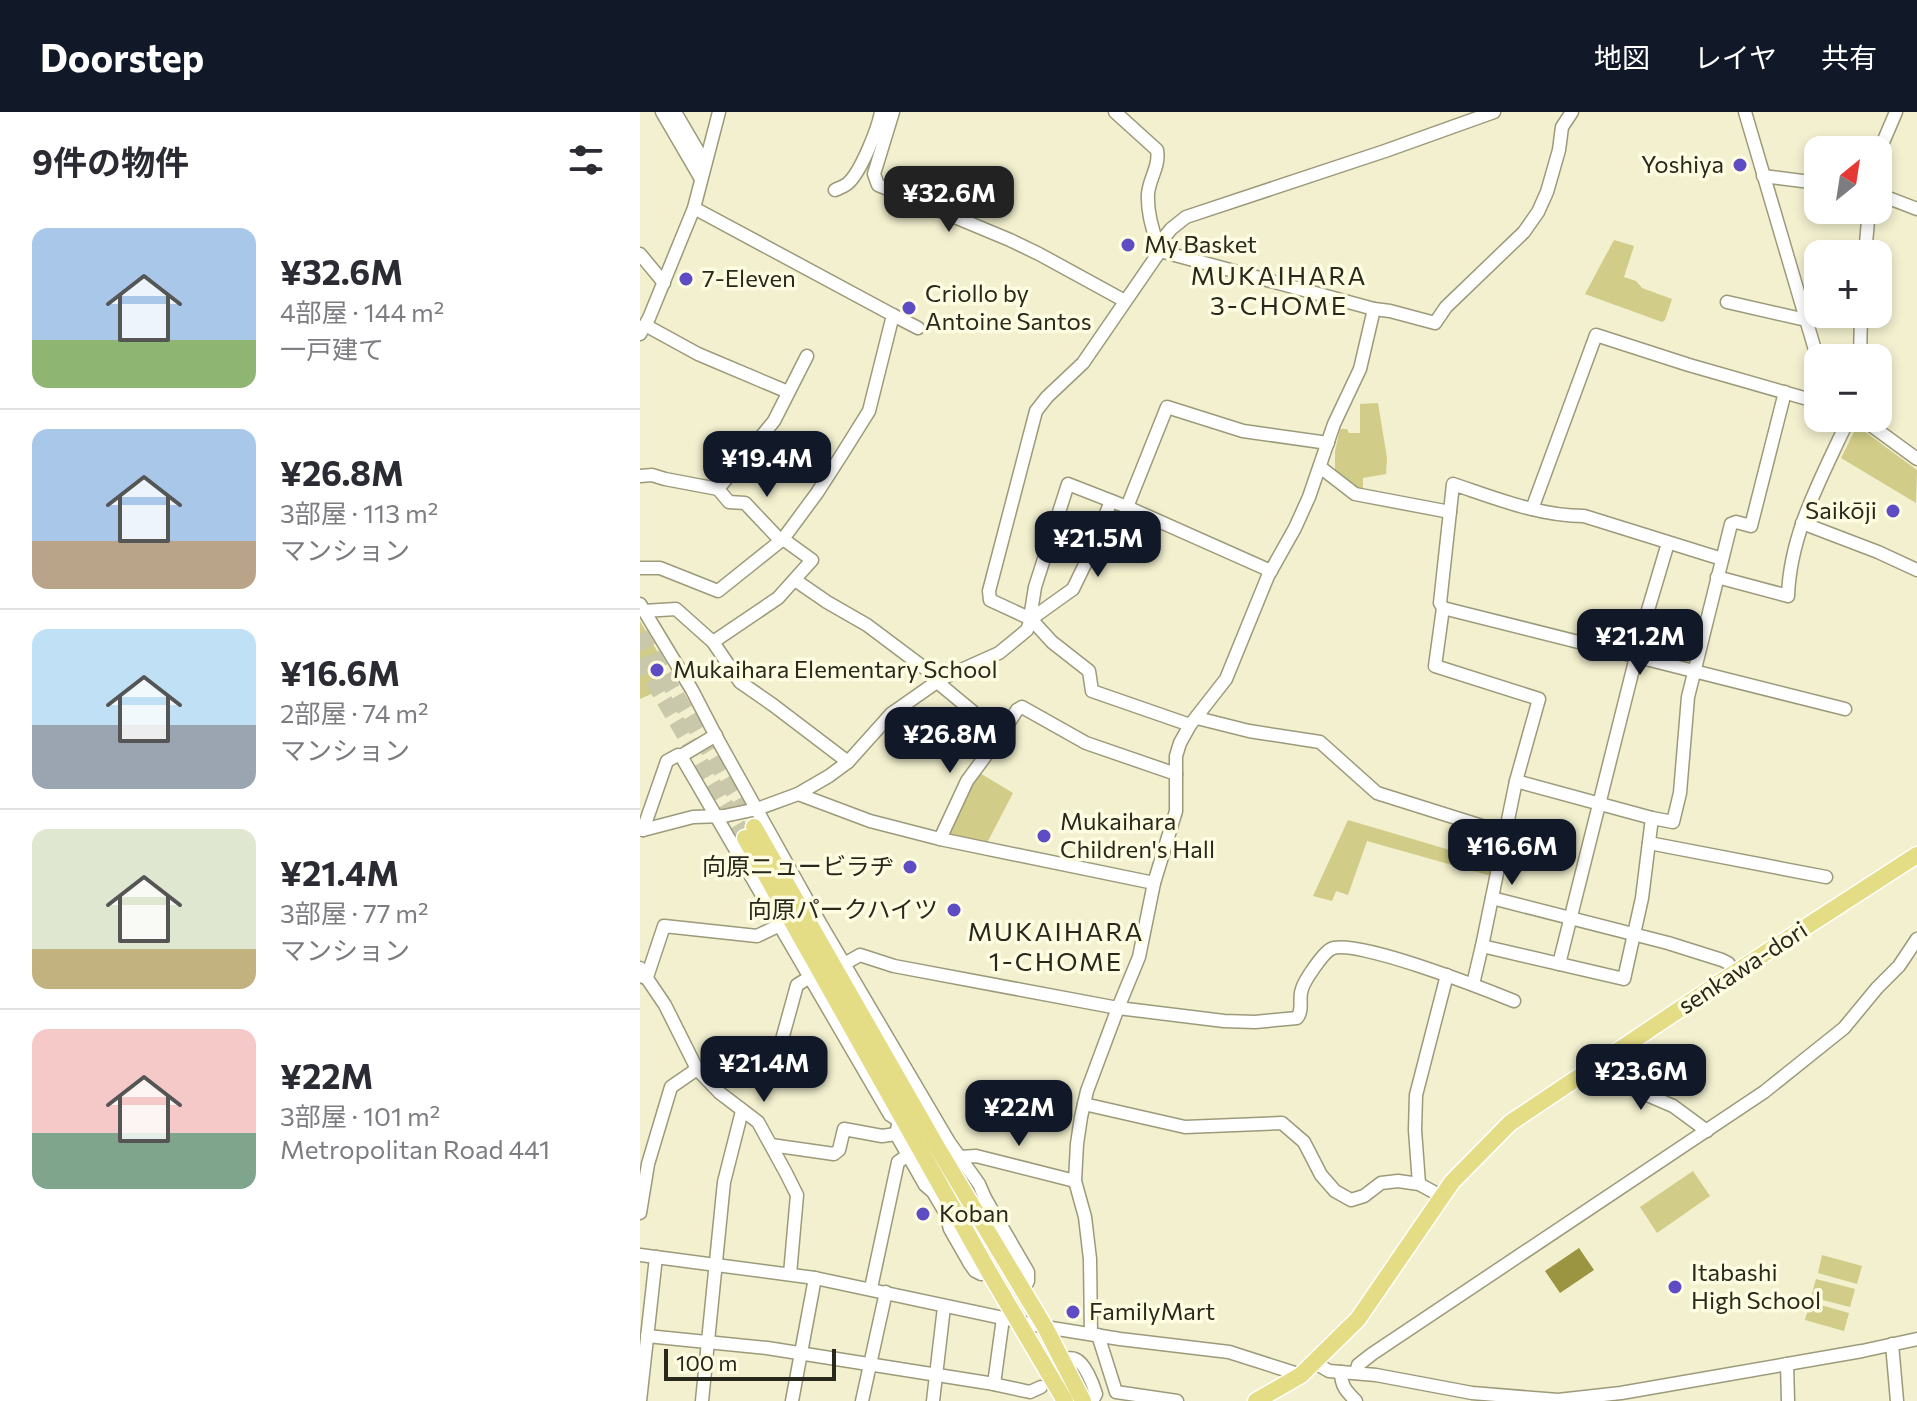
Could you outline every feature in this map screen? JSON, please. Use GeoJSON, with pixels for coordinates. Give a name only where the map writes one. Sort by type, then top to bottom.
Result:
{"type":"FeatureCollection","features":[{"type":"Feature","properties":{"kind":"main road"},"geometry":{"type":"LineString","coordinates":[[1065,1401],[1054,1364],[1045,1327],[750,832],[902,1128],[989,1272],[1011,1319],[1054,1364],[1083,1401]]}},
{"type":"Feature","properties":{"kind":"main road","name":"senkawa-dori"},"geometry":{"type":"LineString","coordinates":[[1256,1401],[1301,1375],[1358,1319],[1441,1196],[1465,1167],[1510,1123],[1917,855]]}},
{"type":"Feature","properties":{"kind":"street"},"geometry":{"type":"LineString","coordinates":[[662,112],[701,179]]}},
{"type":"Feature","properties":{"kind":"street"},"geometry":{"type":"LineString","coordinates":[[675,112],[705,163]]}},
{"type":"Feature","properties":{"kind":"street"},"geometry":{"type":"LineString","coordinates":[[719,112],[694,208],[642,330],[788,392]]}},
{"type":"Feature","properties":{"kind":"street"},"geometry":{"type":"LineString","coordinates":[[835,190],[848,184],[858,168],[874,137],[881,112]]}},
{"type":"Feature","properties":{"kind":"street"},"geometry":{"type":"LineString","coordinates":[[893,112],[874,174],[878,185],[1039,254],[1125,301]]}},
{"type":"Feature","properties":{"kind":"street"},"geometry":{"type":"LineString","coordinates":[[1115,112],[1157,150],[1158,158],[1148,193],[1150,223],[1159,248]]}},
{"type":"Feature","properties":{"kind":"street"},"geometry":{"type":"LineString","coordinates":[[1494,112],[1186,217],[1168,232],[1083,363],[1036,411],[989,591],[990,600],[1031,619],[1052,642],[1089,671],[1092,691],[1193,721],[1320,742],[1377,793],[1504,833]]}},
{"type":"Feature","properties":{"kind":"street"},"geometry":{"type":"LineString","coordinates":[[1159,248],[1374,309],[1435,323],[1446,307],[1524,232],[1538,212],[1559,150],[1562,127],[1572,112]]}},
{"type":"Feature","properties":{"kind":"street"},"geometry":{"type":"LineString","coordinates":[[1745,112],[1804,313]]}},
{"type":"Feature","properties":{"kind":"street"},"geometry":{"type":"LineString","coordinates":[[1886,136],[1896,112]]}},
{"type":"Feature","properties":{"kind":"street"},"geometry":{"type":"LineString","coordinates":[[1763,176],[1804,181]]}},
{"type":"Feature","properties":{"kind":"street"},"geometry":{"type":"LineString","coordinates":[[1892,199],[1917,209]]}},
{"type":"Feature","properties":{"kind":"street"},"geometry":{"type":"LineString","coordinates":[[694,208],[918,328]]}},
{"type":"Feature","properties":{"kind":"street"},"geometry":{"type":"LineString","coordinates":[[640,254],[664,283]]}},
{"type":"Feature","properties":{"kind":"street"},"geometry":{"type":"LineString","coordinates":[[1727,302],[1804,320]]}},
{"type":"Feature","properties":{"kind":"street"},"geometry":{"type":"LineString","coordinates":[[1177,1401],[1116,1392],[1094,1335],[1085,1217],[1075,1181],[1084,1104],[1139,957],[1154,883],[1176,811],[1176,756],[1180,743],[1226,679],[1271,571],[1295,528],[1334,424],[1360,369],[1374,309]]}},
{"type":"Feature","properties":{"kind":"street"},"geometry":{"type":"LineString","coordinates":[[640,568],[660,568],[718,591],[782,540],[817,493],[869,411],[893,315]]}},
{"type":"Feature","properties":{"kind":"street"},"geometry":{"type":"LineString","coordinates":[[1532,509],[1596,335],[1804,398]]}},
{"type":"Feature","properties":{"kind":"street"},"geometry":{"type":"LineString","coordinates":[[718,489],[774,421],[807,356]]}},
{"type":"Feature","properties":{"kind":"street"},"geometry":{"type":"LineString","coordinates":[[1516,781],[1673,822],[1680,793],[1688,697],[1717,577],[1731,524],[1736,522],[1751,526],[1785,392]]}},
{"type":"Feature","properties":{"kind":"street"},"geometry":{"type":"LineString","coordinates":[[1127,507],[1167,407],[1243,431],[1328,443]]}},
{"type":"Feature","properties":{"kind":"street"},"geometry":{"type":"LineString","coordinates":[[1717,577],[1788,596],[1789,572],[1802,523],[1843,432]]}},
{"type":"Feature","properties":{"kind":"street"},"geometry":{"type":"LineString","coordinates":[[1880,432],[1917,459]]}},
{"type":"Feature","properties":{"kind":"street"},"geometry":{"type":"LineString","coordinates":[[1320,467],[1355,494],[1450,512]]}},
{"type":"Feature","properties":{"kind":"street"},"geometry":{"type":"LineString","coordinates":[[640,476],[652,475],[718,489],[729,502],[745,503],[782,540],[812,560],[778,598],[713,642]]}},
{"type":"Feature","properties":{"kind":"street"},"geometry":{"type":"LineString","coordinates":[[642,830],[693,817],[724,816],[757,809],[798,794],[848,762],[891,714],[938,681],[999,653],[1027,630],[1035,587],[1068,484],[1271,571]]}},
{"type":"Feature","properties":{"kind":"street"},"geometry":{"type":"LineString","coordinates":[[1473,984],[1516,781],[1539,699],[1435,666],[1453,484],[1532,509],[1563,516],[1584,516],[1722,559]]}},
{"type":"Feature","properties":{"kind":"street"},"geometry":{"type":"LineString","coordinates":[[1031,619],[1073,589],[1111,501]]}},
{"type":"Feature","properties":{"kind":"street"},"geometry":{"type":"LineString","coordinates":[[1802,523],[1917,570]]}},
{"type":"Feature","properties":{"kind":"street"},"geometry":{"type":"LineString","coordinates":[[1559,964],[1635,657],[1668,543]]}},
{"type":"Feature","properties":{"kind":"street"},"geometry":{"type":"LineString","coordinates":[[795,580],[867,625],[935,676],[942,686],[1001,735]]}},
{"type":"Feature","properties":{"kind":"street"},"geometry":{"type":"LineString","coordinates":[[642,607],[676,609],[713,642],[740,682],[848,762]]}},
{"type":"Feature","properties":{"kind":"street"},"geometry":{"type":"LineString","coordinates":[[642,607],[844,964],[949,1142],[979,1184],[1028,1272],[1023,1291]]}},
{"type":"Feature","properties":{"kind":"street"},"geometry":{"type":"LineString","coordinates":[[1443,608],[1845,709]]}},
{"type":"Feature","properties":{"kind":"street"},"geometry":{"type":"LineString","coordinates":[[940,839],[967,781],[1022,707],[1086,743],[1176,774]]}},
{"type":"Feature","properties":{"kind":"street"},"geometry":{"type":"LineString","coordinates":[[642,830],[667,761],[716,735]]}},
{"type":"Feature","properties":{"kind":"street"},"geometry":{"type":"LineString","coordinates":[[681,756],[890,1115],[902,1128],[908,1155],[946,1214],[950,1229],[970,1264],[981,1274],[989,1272]]}},
{"type":"Feature","properties":{"kind":"street"},"geometry":{"type":"LineString","coordinates":[[798,794],[870,821],[940,839],[1154,883]]}},
{"type":"Feature","properties":{"kind":"street"},"geometry":{"type":"LineString","coordinates":[[1482,946],[1624,979],[1635,935],[1652,818]]}},
{"type":"Feature","properties":{"kind":"street"},"geometry":{"type":"LineString","coordinates":[[1649,843],[1826,877]]}},
{"type":"Feature","properties":{"kind":"street"},"geometry":{"type":"LineString","coordinates":[[1492,898],[1722,960],[1736,974]]}},
{"type":"Feature","properties":{"kind":"street"},"geometry":{"type":"LineString","coordinates":[[780,925],[757,936],[664,926],[642,974],[665,1005],[697,1069],[712,1086],[758,1122],[797,1195],[790,1274]]}},
{"type":"Feature","properties":{"kind":"street"},"geometry":{"type":"LineString","coordinates":[[1356,1373],[1358,1365],[1372,1354],[1764,1092],[1844,1028],[1899,966],[1917,939]]}},
{"type":"Feature","properties":{"kind":"street"},"geometry":{"type":"LineString","coordinates":[[844,964],[860,955],[894,966],[1118,1008],[1255,1022],[1297,1018],[1301,1013],[1303,985],[1331,948],[1346,946],[1447,975],[1514,1001]]}},
{"type":"Feature","properties":{"kind":"street"},"geometry":{"type":"LineString","coordinates":[[1419,1184],[1416,1095],[1447,975]]}},
{"type":"Feature","properties":{"kind":"street"},"geometry":{"type":"LineString","coordinates":[[725,1044],[775,1065],[797,985],[810,977]]}},
{"type":"Feature","properties":{"kind":"street"},"geometry":{"type":"LineString","coordinates":[[640,1213],[648,1164],[671,1087],[697,1069]]}},
{"type":"Feature","properties":{"kind":"street"},"geometry":{"type":"LineString","coordinates":[[1589,1070],[1673,1106],[1707,1131]]}},
{"type":"Feature","properties":{"kind":"street"},"geometry":{"type":"LineString","coordinates":[[1084,1104],[1185,1127],[1282,1123],[1304,1142],[1321,1175],[1335,1191],[1351,1200],[1364,1196],[1381,1183],[1398,1181],[1419,1184],[1441,1196]]}},
{"type":"Feature","properties":{"kind":"street"},"geometry":{"type":"LineString","coordinates":[[702,1401],[724,1182],[742,1111]]}},
{"type":"Feature","properties":{"kind":"street"},"geometry":{"type":"LineString","coordinates":[[771,1145],[834,1154],[839,1150],[844,1129],[882,1136],[902,1128]]}},
{"type":"Feature","properties":{"kind":"street"},"geometry":{"type":"LineString","coordinates":[[871,1288],[898,1162],[908,1155]]}},
{"type":"Feature","properties":{"kind":"street"},"geometry":{"type":"LineString","coordinates":[[960,1157],[976,1156],[1075,1181]]}},
{"type":"Feature","properties":{"kind":"street"},"geometry":{"type":"LineString","coordinates":[[981,1220],[985,1198]]}},
{"type":"Feature","properties":{"kind":"street"},"geometry":{"type":"LineString","coordinates":[[640,1255],[815,1278],[1045,1327],[1229,1352],[1301,1375]]}},
{"type":"Feature","properties":{"kind":"street"},"geometry":{"type":"LineString","coordinates":[[640,1401],[656,1257]]}},
{"type":"Feature","properties":{"kind":"street"},"geometry":{"type":"LineString","coordinates":[[792,1401],[815,1278]]}},
{"type":"Feature","properties":{"kind":"street"},"geometry":{"type":"LineString","coordinates":[[862,1401],[886,1292]]}},
{"type":"Feature","properties":{"kind":"street"},"geometry":{"type":"LineString","coordinates":[[933,1401],[944,1307]]}},
{"type":"Feature","properties":{"kind":"street"},"geometry":{"type":"LineString","coordinates":[[994,1384],[1011,1319]]}},
{"type":"Feature","properties":{"kind":"street"},"geometry":{"type":"LineString","coordinates":[[647,1336],[801,1353],[1030,1392],[1041,1387]]}},
{"type":"Feature","properties":{"kind":"street"},"geometry":{"type":"LineString","coordinates":[[1315,1363],[1329,1371],[1376,1375],[1472,1393],[1558,1400],[1589,1399],[1621,1397],[1917,1339]]}},
{"type":"Feature","properties":{"kind":"street"},"geometry":{"type":"LineString","coordinates":[[1892,1344],[1897,1401]]}},
{"type":"Feature","properties":{"kind":"street"},"geometry":{"type":"LineString","coordinates":[[1049,1401],[1040,1378],[1054,1364],[1072,1358],[1083,1366],[1095,1389],[1092,1401]]}},
{"type":"Feature","properties":{"kind":"street"},"geometry":{"type":"LineString","coordinates":[[1787,1364],[1788,1401]]}},
{"type":"Feature","properties":{"kind":"street"},"geometry":{"type":"LineString","coordinates":[[1341,1372],[1343,1389],[1356,1401]]}},
{"type":"Feature","properties":{"kind":"shaded area"},"geometry":{"type":"Polygon","coordinates":[[[1614,240],[1634,246],[1624,277],[1636,281],[1642,288],[1672,299],[1662,322],[1585,294],[1614,240]]]}},
{"type":"Feature","properties":{"kind":"shaded area"},"geometry":{"type":"Polygon","coordinates":[[[1378,403],[1387,458],[1386,474],[1363,478],[1363,491],[1354,489],[1335,471],[1340,429],[1360,433],[1360,404],[1378,403]]]}},
{"type":"Feature","properties":{"kind":"shaded area"},"geometry":{"type":"Polygon","coordinates":[[[1854,432],[1865,432],[1917,470],[1916,503],[1841,458],[1854,432]]]}},
{"type":"Feature","properties":{"kind":"shaded area"},"geometry":{"type":"Polygon","coordinates":[[[640,621],[672,685],[640,699],[640,621]]]}},
{"type":"Feature","properties":{"kind":"shaded area"},"geometry":{"type":"Polygon","coordinates":[[[978,772],[1013,793],[987,843],[951,836],[949,831],[978,772]]]}},
{"type":"Feature","properties":{"kind":"shaded area"},"geometry":{"type":"Polygon","coordinates":[[[1348,820],[1494,863],[1491,876],[1367,841],[1348,895],[1336,891],[1332,901],[1313,896],[1348,820]]]}},
{"type":"Feature","properties":{"kind":"shaded area"},"geometry":{"type":"Polygon","coordinates":[[[1693,1171],[1710,1196],[1657,1233],[1640,1207],[1693,1171]]]}},
{"type":"Feature","properties":{"kind":"shaded area"},"geometry":{"type":"Polygon","coordinates":[[[1579,1248],[1594,1270],[1560,1293],[1545,1271],[1579,1248]]]}},
{"type":"Feature","properties":{"kind":"shaded area"},"geometry":{"type":"Polygon","coordinates":[[[1822,1255],[1862,1266],[1857,1284],[1818,1273],[1822,1255]]]}},
{"type":"Feature","properties":{"kind":"shaded area"},"geometry":{"type":"Polygon","coordinates":[[[1816,1279],[1855,1289],[1850,1307],[1811,1297],[1816,1279]]]}},
{"type":"Feature","properties":{"kind":"shaded area"},"geometry":{"type":"Polygon","coordinates":[[[1810,1302],[1849,1313],[1844,1331],[1805,1320],[1810,1302]]]}},
{"type":"Feature","properties":{"kind":"tunnel"},"geometry":{"type":"LineString","coordinates":[[640,634],[754,827]]}},
{"type":"Feature","properties":{"kind":"tunnel"},"geometry":{"type":"LineString","coordinates":[[640,659],[745,838]]}},
{"type":"Feature","properties":{"kind":"place","name":"Yoshiya"},"geometry":{"type":"Point","coordinates":[1740,165]}},
{"type":"Feature","properties":{"kind":"place","name":"My Basket"},"geometry":{"type":"Point","coordinates":[1128,245]}},
{"type":"Feature","properties":{"kind":"place","name":"7-Eleven"},"geometry":{"type":"Point","coordinates":[686,279]}},
{"type":"Feature","properties":{"kind":"place","name":"Criollo by Antoine Santos"},"geometry":{"type":"Point","coordinates":[909,308]}},
{"type":"Feature","properties":{"kind":"place","name":"Saikōji"},"geometry":{"type":"Point","coordinates":[1893,511]}},
{"type":"Feature","properties":{"kind":"place","name":"Mukaihara Elementary School"},"geometry":{"type":"Point","coordinates":[657,670]}},
{"type":"Feature","properties":{"kind":"place","name":"Mukaihara Children's Hall"},"geometry":{"type":"Point","coordinates":[1044,836]}},
{"type":"Feature","properties":{"kind":"place","name":"向原ニュービラヂ"},"geometry":{"type":"Point","coordinates":[910,867]}},
{"type":"Feature","properties":{"kind":"place","name":"向原パークハイツ"},"geometry":{"type":"Point","coordinates":[954,910]}},
{"type":"Feature","properties":{"kind":"place","name":"Koban"},"geometry":{"type":"Point","coordinates":[923,1214]}},
{"type":"Feature","properties":{"kind":"place","name":"Itabashi High School"},"geometry":{"type":"Point","coordinates":[1675,1287]}},
{"type":"Feature","properties":{"kind":"place","name":"FamilyMart"},"geometry":{"type":"Point","coordinates":[1073,1312]}},
{"type":"Feature","properties":{"kind":"district","name":"MUKAIHARA 3-CHOME"},"geometry":{"type":"Point","coordinates":[1279,291]}},
{"type":"Feature","properties":{"kind":"district","name":"MUKAIHARA 1-CHOME"},"geometry":{"type":"Point","coordinates":[1056,947]}}]}
